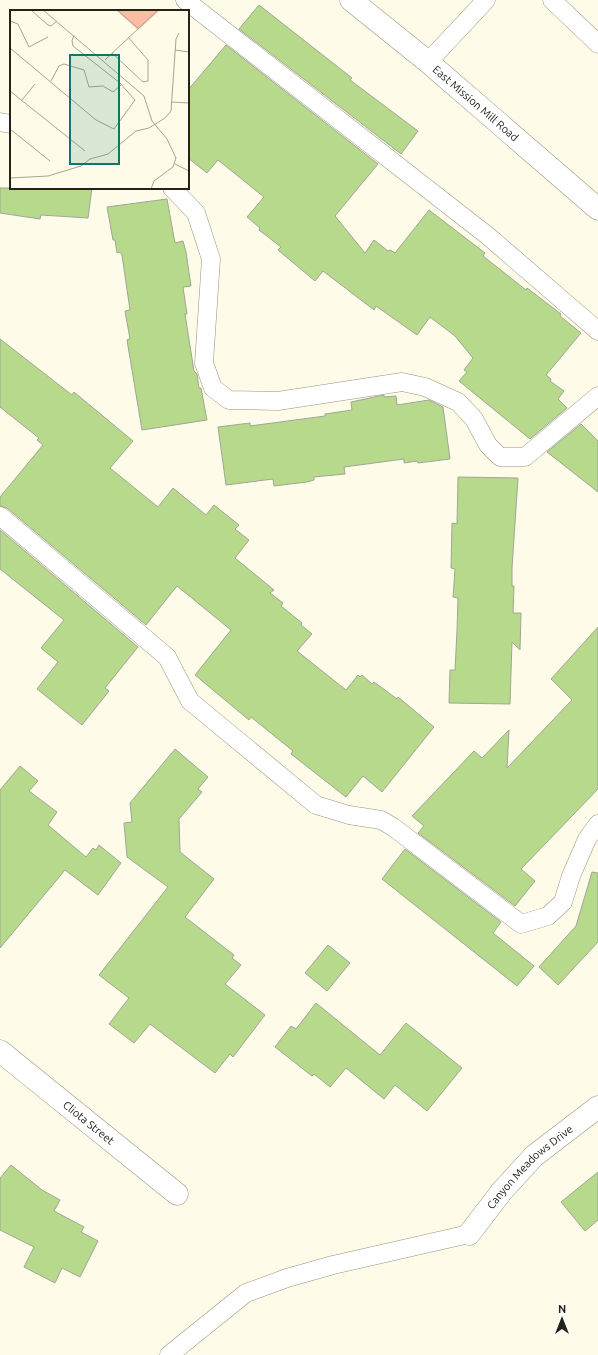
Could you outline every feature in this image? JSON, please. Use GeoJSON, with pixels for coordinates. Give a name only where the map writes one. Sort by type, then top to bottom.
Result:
{"type":"FeatureCollection","features":[{"type":"Feature","properties":{"kind":"street","name":"East Mission Mill Road"},"geometry":{"type":"LineString","coordinates":[[351,0],[428,62],[598,209]]}},
{"type":"Feature","properties":{"kind":"street","name":"Cliota Street"},"geometry":{"type":"LineString","coordinates":[[0,1051],[177,1194]]}},
{"type":"Feature","properties":{"kind":"street","name":"Canyon Meadows Drive"},"geometry":{"type":"LineString","coordinates":[[469,1234],[502,1191],[534,1156],[598,1106]]}},
{"type":"Feature","properties":{"kind":"lane"},"geometry":{"type":"LineString","coordinates":[[185,0],[488,236],[598,331]]}},
{"type":"Feature","properties":{"kind":"lane"},"geometry":{"type":"LineString","coordinates":[[428,62],[486,0]]}},
{"type":"Feature","properties":{"kind":"lane"},"geometry":{"type":"LineString","coordinates":[[552,0],[598,44]]}},
{"type":"Feature","properties":{"kind":"lane"},"geometry":{"type":"LineString","coordinates":[[0,122],[10,124]]}},
{"type":"Feature","properties":{"kind":"lane"},"geometry":{"type":"LineString","coordinates":[[173,189],[196,213],[211,259],[204,363],[213,388],[229,400],[278,401],[402,382],[425,387],[458,402],[474,419],[488,445],[500,457],[525,457],[598,396]]}},
{"type":"Feature","properties":{"kind":"lane"},"geometry":{"type":"LineString","coordinates":[[0,516],[167,657],[190,701],[316,805],[349,816],[381,820],[393,827],[521,924],[548,916],[563,902],[571,876],[587,839],[598,824]]}},
{"type":"Feature","properties":{"kind":"lane"},"geometry":{"type":"LineString","coordinates":[[169,1355],[246,1293],[287,1278],[333,1265],[469,1234]]}},
{"type":"Feature","properties":{"kind":"building"},"geometry":{"type":"Polygon","coordinates":[[[259,5],[352,78],[350,80],[418,131],[401,154],[239,29],[259,5]]]}},
{"type":"Feature","properties":{"kind":"building"},"geometry":{"type":"Polygon","coordinates":[[[226,45],[378,164],[335,216],[365,253],[374,240],[388,251],[390,250],[395,253],[429,210],[485,253],[483,256],[526,290],[527,288],[561,314],[560,316],[581,333],[546,375],[551,379],[550,381],[564,391],[558,399],[567,408],[530,439],[459,381],[467,372],[464,370],[473,358],[455,336],[430,317],[417,335],[376,306],[374,310],[323,271],[315,281],[278,250],[281,247],[259,230],[260,228],[247,217],[264,197],[218,160],[207,173],[189,159],[189,89],[226,45]]]}},
{"type":"Feature","properties":{"kind":"building"},"geometry":{"type":"Polygon","coordinates":[[[0,188],[92,189],[88,218],[41,215],[40,219],[0,213],[0,188]]]}},
{"type":"Feature","properties":{"kind":"building"},"geometry":{"type":"Polygon","coordinates":[[[167,199],[175,243],[183,241],[186,252],[191,286],[183,287],[187,314],[185,314],[194,371],[197,374],[199,388],[201,388],[207,420],[142,430],[127,340],[130,339],[125,311],[130,310],[122,255],[120,252],[117,253],[107,207],[167,199]]]}},
{"type":"Feature","properties":{"kind":"building"},"geometry":{"type":"Polygon","coordinates":[[[0,339],[72,395],[74,392],[133,441],[110,468],[158,507],[173,488],[206,515],[214,505],[239,525],[235,529],[249,540],[235,558],[274,590],[270,593],[283,603],[281,606],[302,623],[301,625],[312,634],[297,651],[346,690],[358,675],[360,677],[362,675],[372,684],[374,682],[397,699],[398,697],[434,727],[382,792],[363,776],[346,797],[291,754],[293,751],[251,717],[249,720],[195,675],[231,630],[177,586],[146,625],[7,508],[0,506],[0,497],[43,445],[37,440],[39,438],[0,407],[0,339]]]}},
{"type":"Feature","properties":{"kind":"building"},"geometry":{"type":"Polygon","coordinates":[[[384,395],[384,397],[396,396],[397,405],[429,400],[443,407],[450,459],[418,463],[417,461],[404,463],[404,459],[344,467],[345,474],[314,477],[314,480],[307,482],[274,486],[273,479],[226,485],[218,427],[250,423],[250,426],[325,416],[325,414],[352,410],[351,402],[384,395]]]}},
{"type":"Feature","properties":{"kind":"building"},"geometry":{"type":"Polygon","coordinates":[[[581,424],[598,441],[598,492],[547,452],[581,424]]]}},
{"type":"Feature","properties":{"kind":"building"},"geometry":{"type":"Polygon","coordinates":[[[458,477],[518,478],[512,586],[514,586],[513,613],[521,613],[520,650],[512,642],[510,704],[449,703],[450,670],[455,670],[457,631],[458,598],[453,597],[455,569],[451,568],[452,523],[457,524],[458,477]]]}},
{"type":"Feature","properties":{"kind":"building"},"geometry":{"type":"Polygon","coordinates":[[[0,530],[138,647],[105,688],[109,691],[82,725],[37,689],[58,662],[41,648],[64,620],[0,569],[0,530]]]}},
{"type":"Feature","properties":{"kind":"building"},"geometry":{"type":"Polygon","coordinates":[[[598,627],[598,789],[521,869],[535,881],[515,906],[418,833],[424,826],[412,816],[474,751],[482,758],[509,730],[507,768],[572,700],[551,679],[598,627]]]}},
{"type":"Feature","properties":{"kind":"building"},"geometry":{"type":"Polygon","coordinates":[[[175,749],[208,777],[198,789],[202,792],[179,819],[180,852],[214,879],[185,917],[234,955],[232,958],[241,965],[225,984],[265,1015],[233,1057],[230,1054],[215,1073],[150,1024],[134,1043],[109,1024],[129,998],[99,975],[168,887],[127,857],[124,823],[132,822],[130,803],[175,749]]]}},
{"type":"Feature","properties":{"kind":"building"},"geometry":{"type":"Polygon","coordinates":[[[20,766],[38,781],[29,791],[57,812],[48,825],[86,857],[93,848],[96,850],[99,845],[121,863],[98,895],[65,870],[0,948],[0,790],[20,766]]]}},
{"type":"Feature","properties":{"kind":"building"},"geometry":{"type":"Polygon","coordinates":[[[405,849],[501,922],[493,933],[534,966],[517,986],[382,879],[405,849]]]}},
{"type":"Feature","properties":{"kind":"building"},"geometry":{"type":"Polygon","coordinates":[[[592,872],[598,873],[598,942],[558,985],[539,967],[576,926],[592,872]]]}},
{"type":"Feature","properties":{"kind":"building"},"geometry":{"type":"Polygon","coordinates":[[[328,945],[350,963],[327,991],[305,973],[328,945]]]}},
{"type":"Feature","properties":{"kind":"building"},"geometry":{"type":"Polygon","coordinates":[[[316,1003],[380,1055],[406,1023],[462,1068],[427,1111],[395,1085],[384,1099],[346,1068],[330,1087],[314,1074],[312,1076],[275,1047],[291,1026],[296,1029],[316,1003]]]}},
{"type":"Feature","properties":{"kind":"building"},"geometry":{"type":"Polygon","coordinates":[[[11,1165],[42,1190],[60,1200],[54,1211],[84,1227],[81,1232],[98,1241],[80,1277],[62,1268],[55,1283],[24,1267],[34,1247],[0,1230],[0,1178],[11,1165]]]}},
{"type":"Feature","properties":{"kind":"building"},"geometry":{"type":"Polygon","coordinates":[[[598,1172],[598,1220],[585,1231],[561,1202],[598,1172]]]}}]}
